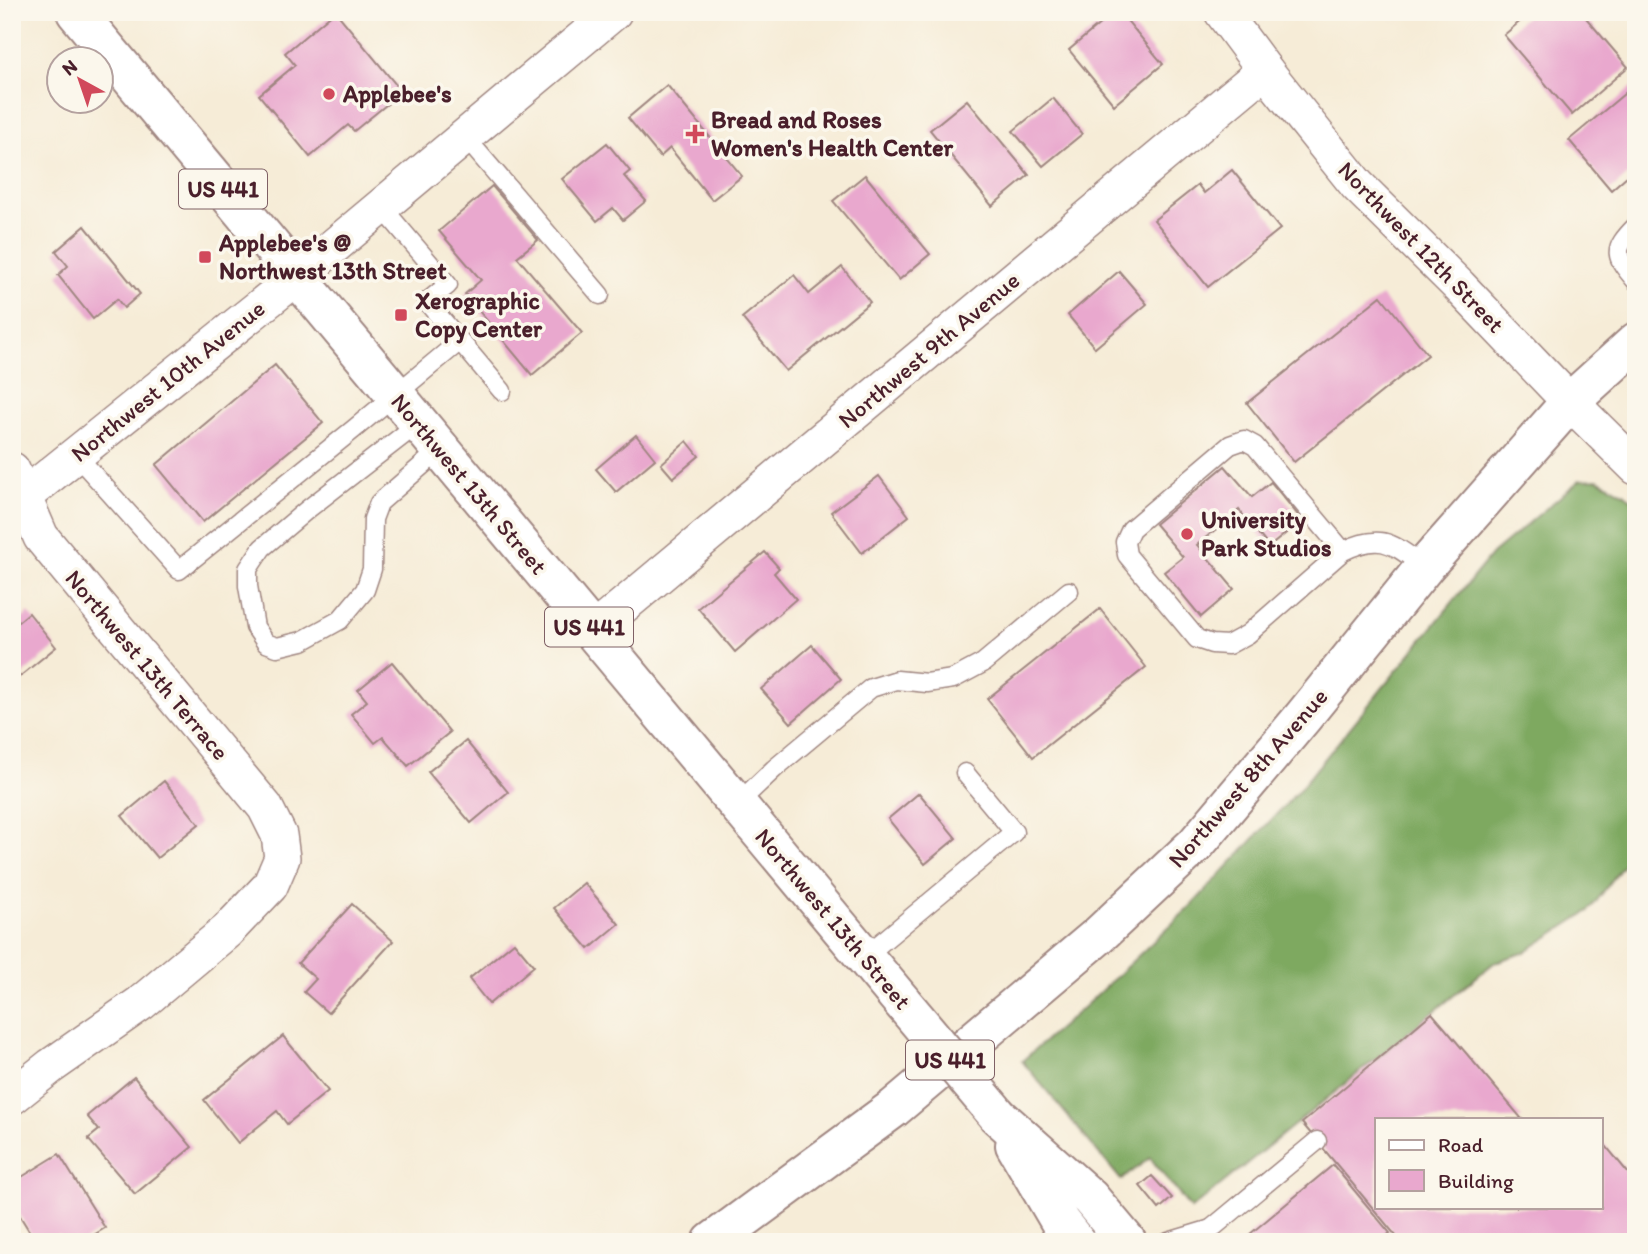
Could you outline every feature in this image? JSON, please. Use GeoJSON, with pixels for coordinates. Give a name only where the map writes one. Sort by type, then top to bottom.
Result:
{"type":"FeatureCollection","features":[{"type":"Feature","properties":{"kind":"main road","name":"Northwest 13th Street"},"geometry":{"type":"LineString","coordinates":[[76,12],[998,1116],[1090,1198],[1130,1241]]}},
{"type":"Feature","properties":{"kind":"main road","name":"Northwest 8th Avenue"},"geometry":{"type":"LineString","coordinates":[[712,1242],[894,1108],[1099,935],[1196,844],[1424,567],[1570,402],[1636,342]]}},
{"type":"Feature","properties":{"kind":"main road","name":"Northwest 13th Street"},"geometry":{"type":"LineString","coordinates":[[998,1116],[1060,1222],[1076,1242]]}},
{"type":"Feature","properties":{"kind":"street","name":"Northwest 12th Street"},"geometry":{"type":"LineString","coordinates":[[1223,12],[1265,70],[1357,184],[1636,467]]}},
{"type":"Feature","properties":{"kind":"street","name":"Northwest 10th Avenue"},"geometry":{"type":"LineString","coordinates":[[16,491],[76,455],[297,277],[609,14]]}},
{"type":"Feature","properties":{"kind":"street","name":"Northwest 9th Avenue"},"geometry":{"type":"LineString","coordinates":[[593,631],[1265,70]]}},
{"type":"Feature","properties":{"kind":"street","name":"Northwest 13th Terrace"},"geometry":{"type":"LineString","coordinates":[[12,1097],[141,1003],[227,931],[270,886],[282,858],[279,835],[265,807],[41,537],[16,491]]}},
{"type":"Feature","properties":{"kind":"lane"},"geometry":{"type":"LineString","coordinates":[[465,137],[600,295]]}},
{"type":"Feature","properties":{"kind":"lane"},"geometry":{"type":"LineString","coordinates":[[382,206],[448,285],[428,302],[502,391]]}},
{"type":"Feature","properties":{"kind":"lane"},"geometry":{"type":"LineString","coordinates":[[1636,226],[1624,238],[1618,250],[1621,263],[1636,281]]}},
{"type":"Feature","properties":{"kind":"lane"},"geometry":{"type":"LineString","coordinates":[[418,422],[262,548],[248,569],[248,586],[255,627],[266,643],[277,647],[302,641],[340,620],[365,590],[372,569],[373,519],[379,503],[460,341]]}},
{"type":"Feature","properties":{"kind":"lane"},"geometry":{"type":"LineString","coordinates":[[76,455],[179,570],[418,422]]}},
{"type":"Feature","properties":{"kind":"lane"},"geometry":{"type":"LineString","coordinates":[[1343,551],[1255,446],[1244,440],[1230,445],[1131,529],[1125,542],[1127,555],[1197,639],[1212,644],[1228,645],[1248,634],[1343,551],[1360,543],[1391,543],[1424,567]]}},
{"type":"Feature","properties":{"kind":"lane"},"geometry":{"type":"LineString","coordinates":[[737,804],[774,769],[871,688],[897,680],[927,683],[953,679],[983,663],[1069,591]]}},
{"type":"Feature","properties":{"kind":"lane"},"geometry":{"type":"LineString","coordinates":[[864,957],[1014,832],[965,772]]}},
{"type":"Feature","properties":{"kind":"lane"},"geometry":{"type":"LineString","coordinates":[[1168,1242],[1206,1235],[1317,1141]]}},
{"type":"Feature","properties":{"kind":"green space"},"geometry":{"type":"Polygon","coordinates":[[[1598,479],[1636,503],[1636,848],[1589,911],[1523,953],[1495,962],[1191,1209],[1150,1158],[1121,1180],[1022,1061],[1192,905],[1300,789],[1492,554],[1580,480],[1598,479]]]}},
{"type":"Feature","properties":{"kind":"building"},"geometry":{"type":"Polygon","coordinates":[[[334,12],[402,92],[354,131],[348,125],[310,157],[259,95],[295,65],[285,53],[334,12]]]}},
{"type":"Feature","properties":{"kind":"building"},"geometry":{"type":"Polygon","coordinates":[[[1114,12],[1120,12],[1163,64],[1114,105],[1069,50],[1114,12]]]}},
{"type":"Feature","properties":{"kind":"building"},"geometry":{"type":"Polygon","coordinates":[[[1531,12],[1581,12],[1628,67],[1572,115],[1504,35],[1531,12]]]}},
{"type":"Feature","properties":{"kind":"building"},"geometry":{"type":"Polygon","coordinates":[[[1636,84],[1636,168],[1611,190],[1569,140],[1636,84]]]}},
{"type":"Feature","properties":{"kind":"building"},"geometry":{"type":"Polygon","coordinates":[[[667,85],[742,176],[712,200],[670,148],[660,157],[628,118],[667,85]]]}},
{"type":"Feature","properties":{"kind":"building"},"geometry":{"type":"Polygon","coordinates":[[[1053,98],[1082,134],[1043,166],[1013,131],[1053,98]]]}},
{"type":"Feature","properties":{"kind":"building"},"geometry":{"type":"Polygon","coordinates":[[[967,100],[1029,175],[992,206],[930,130],[967,100]]]}},
{"type":"Feature","properties":{"kind":"building"},"geometry":{"type":"Polygon","coordinates":[[[607,143],[630,171],[624,176],[646,201],[623,220],[613,208],[597,221],[562,179],[607,143]]]}},
{"type":"Feature","properties":{"kind":"building"},"geometry":{"type":"Polygon","coordinates":[[[1232,170],[1280,229],[1208,287],[1154,220],[1198,185],[1204,193],[1232,170]]]}},
{"type":"Feature","properties":{"kind":"building"},"geometry":{"type":"Polygon","coordinates":[[[865,175],[930,254],[899,280],[833,201],[865,175]]]}},
{"type":"Feature","properties":{"kind":"building"},"geometry":{"type":"Polygon","coordinates":[[[492,186],[538,240],[517,257],[582,333],[532,375],[465,294],[481,280],[439,231],[492,186]]]}},
{"type":"Feature","properties":{"kind":"building"},"geometry":{"type":"Polygon","coordinates":[[[85,226],[140,294],[124,308],[117,299],[93,319],[58,275],[68,266],[56,251],[85,226]]]}},
{"type":"Feature","properties":{"kind":"building"},"geometry":{"type":"Polygon","coordinates":[[[842,267],[870,302],[786,371],[742,318],[794,275],[809,294],[842,267]]]}},
{"type":"Feature","properties":{"kind":"building"},"geometry":{"type":"Polygon","coordinates":[[[1119,271],[1147,304],[1095,348],[1068,315],[1119,271]]]}},
{"type":"Feature","properties":{"kind":"building"},"geometry":{"type":"Polygon","coordinates":[[[1381,296],[1428,355],[1294,462],[1247,403],[1381,296]]]}},
{"type":"Feature","properties":{"kind":"building"},"geometry":{"type":"Polygon","coordinates":[[[275,365],[323,423],[203,522],[156,465],[275,365]]]}},
{"type":"Feature","properties":{"kind":"building"},"geometry":{"type":"Polygon","coordinates":[[[636,435],[655,459],[616,492],[596,469],[636,435]]]}},
{"type":"Feature","properties":{"kind":"building"},"geometry":{"type":"Polygon","coordinates":[[[687,441],[699,456],[673,478],[661,464],[687,441]]]}},
{"type":"Feature","properties":{"kind":"building","name":"University Park Studios"},"geometry":{"type":"Polygon","coordinates":[[[1225,466],[1252,497],[1271,482],[1302,520],[1269,547],[1239,510],[1197,545],[1234,589],[1201,617],[1164,572],[1183,557],[1155,524],[1225,466]]]}},
{"type":"Feature","properties":{"kind":"building"},"geometry":{"type":"Polygon","coordinates":[[[879,476],[909,516],[862,553],[831,512],[879,476]]]}},
{"type":"Feature","properties":{"kind":"building"},"geometry":{"type":"Polygon","coordinates":[[[765,552],[779,568],[774,573],[796,599],[735,652],[698,608],[765,552]]]}},
{"type":"Feature","properties":{"kind":"building"},"geometry":{"type":"Polygon","coordinates":[[[1100,609],[1146,667],[1033,757],[987,699],[1100,609]]]}},
{"type":"Feature","properties":{"kind":"building"},"geometry":{"type":"Polygon","coordinates":[[[29,613],[56,647],[12,683],[12,627],[29,613]]]}},
{"type":"Feature","properties":{"kind":"building"},"geometry":{"type":"Polygon","coordinates":[[[812,645],[841,679],[791,723],[761,689],[812,645]]]}},
{"type":"Feature","properties":{"kind":"building"},"geometry":{"type":"Polygon","coordinates":[[[392,662],[450,732],[408,766],[383,737],[375,743],[351,714],[367,701],[358,690],[392,662]]]}},
{"type":"Feature","properties":{"kind":"building"},"geometry":{"type":"Polygon","coordinates":[[[466,741],[508,792],[471,823],[428,772],[466,741]]]}},
{"type":"Feature","properties":{"kind":"building"},"geometry":{"type":"Polygon","coordinates":[[[164,781],[199,824],[157,858],[122,816],[164,781]]]}},
{"type":"Feature","properties":{"kind":"building"},"geometry":{"type":"Polygon","coordinates":[[[919,793],[956,838],[925,864],[888,819],[919,793]]]}},
{"type":"Feature","properties":{"kind":"building"},"geometry":{"type":"Polygon","coordinates":[[[584,883],[619,924],[589,949],[554,908],[584,883]]]}},
{"type":"Feature","properties":{"kind":"building"},"geometry":{"type":"Polygon","coordinates":[[[352,904],[393,941],[328,1013],[304,992],[316,979],[298,963],[352,904]]]}},
{"type":"Feature","properties":{"kind":"building"},"geometry":{"type":"Polygon","coordinates":[[[514,942],[534,966],[489,1004],[469,979],[514,942]]]}},
{"type":"Feature","properties":{"kind":"building"},"geometry":{"type":"Polygon","coordinates":[[[1432,1013],[1521,1118],[1375,1118],[1375,1208],[1602,1208],[1602,1141],[1629,1174],[1636,1168],[1636,1242],[1401,1242],[1302,1123],[1432,1013]]]}},
{"type":"Feature","properties":{"kind":"building"},"geometry":{"type":"Polygon","coordinates":[[[283,1036],[328,1091],[287,1124],[277,1111],[238,1143],[204,1100],[283,1036]]]}},
{"type":"Feature","properties":{"kind":"building"},"geometry":{"type":"Polygon","coordinates":[[[134,1077],[192,1147],[135,1194],[88,1139],[99,1130],[87,1116],[134,1077]]]}},
{"type":"Feature","properties":{"kind":"building"},"geometry":{"type":"Polygon","coordinates":[[[59,1154],[105,1228],[82,1242],[64,1242],[59,1234],[47,1242],[36,1242],[12,1203],[12,1183],[59,1154]]]}},
{"type":"Feature","properties":{"kind":"building"},"geometry":{"type":"Polygon","coordinates":[[[1333,1165],[1390,1233],[1379,1242],[1244,1242],[1250,1234],[1333,1165]]]}},
{"type":"Feature","properties":{"kind":"building"},"geometry":{"type":"Polygon","coordinates":[[[1152,1176],[1172,1198],[1159,1209],[1140,1186],[1152,1176]]]}},
{"type":"Feature","properties":{"kind":"place","name":"Applebee's"},"geometry":{"type":"Point","coordinates":[329,94]}},
{"type":"Feature","properties":{"kind":"place","name":"Bread and Roses Women's Health Center"},"geometry":{"type":"Point","coordinates":[695,134]}},
{"type":"Feature","properties":{"kind":"place","name":"Applebee's @ Northwest 13th Street"},"geometry":{"type":"Point","coordinates":[205,257]}},
{"type":"Feature","properties":{"kind":"place","name":"Xerographic Copy Center"},"geometry":{"type":"Point","coordinates":[401,315]}},
{"type":"Feature","properties":{"kind":"place","name":"University Park Studios"},"geometry":{"type":"Point","coordinates":[1187,534]}}]}
